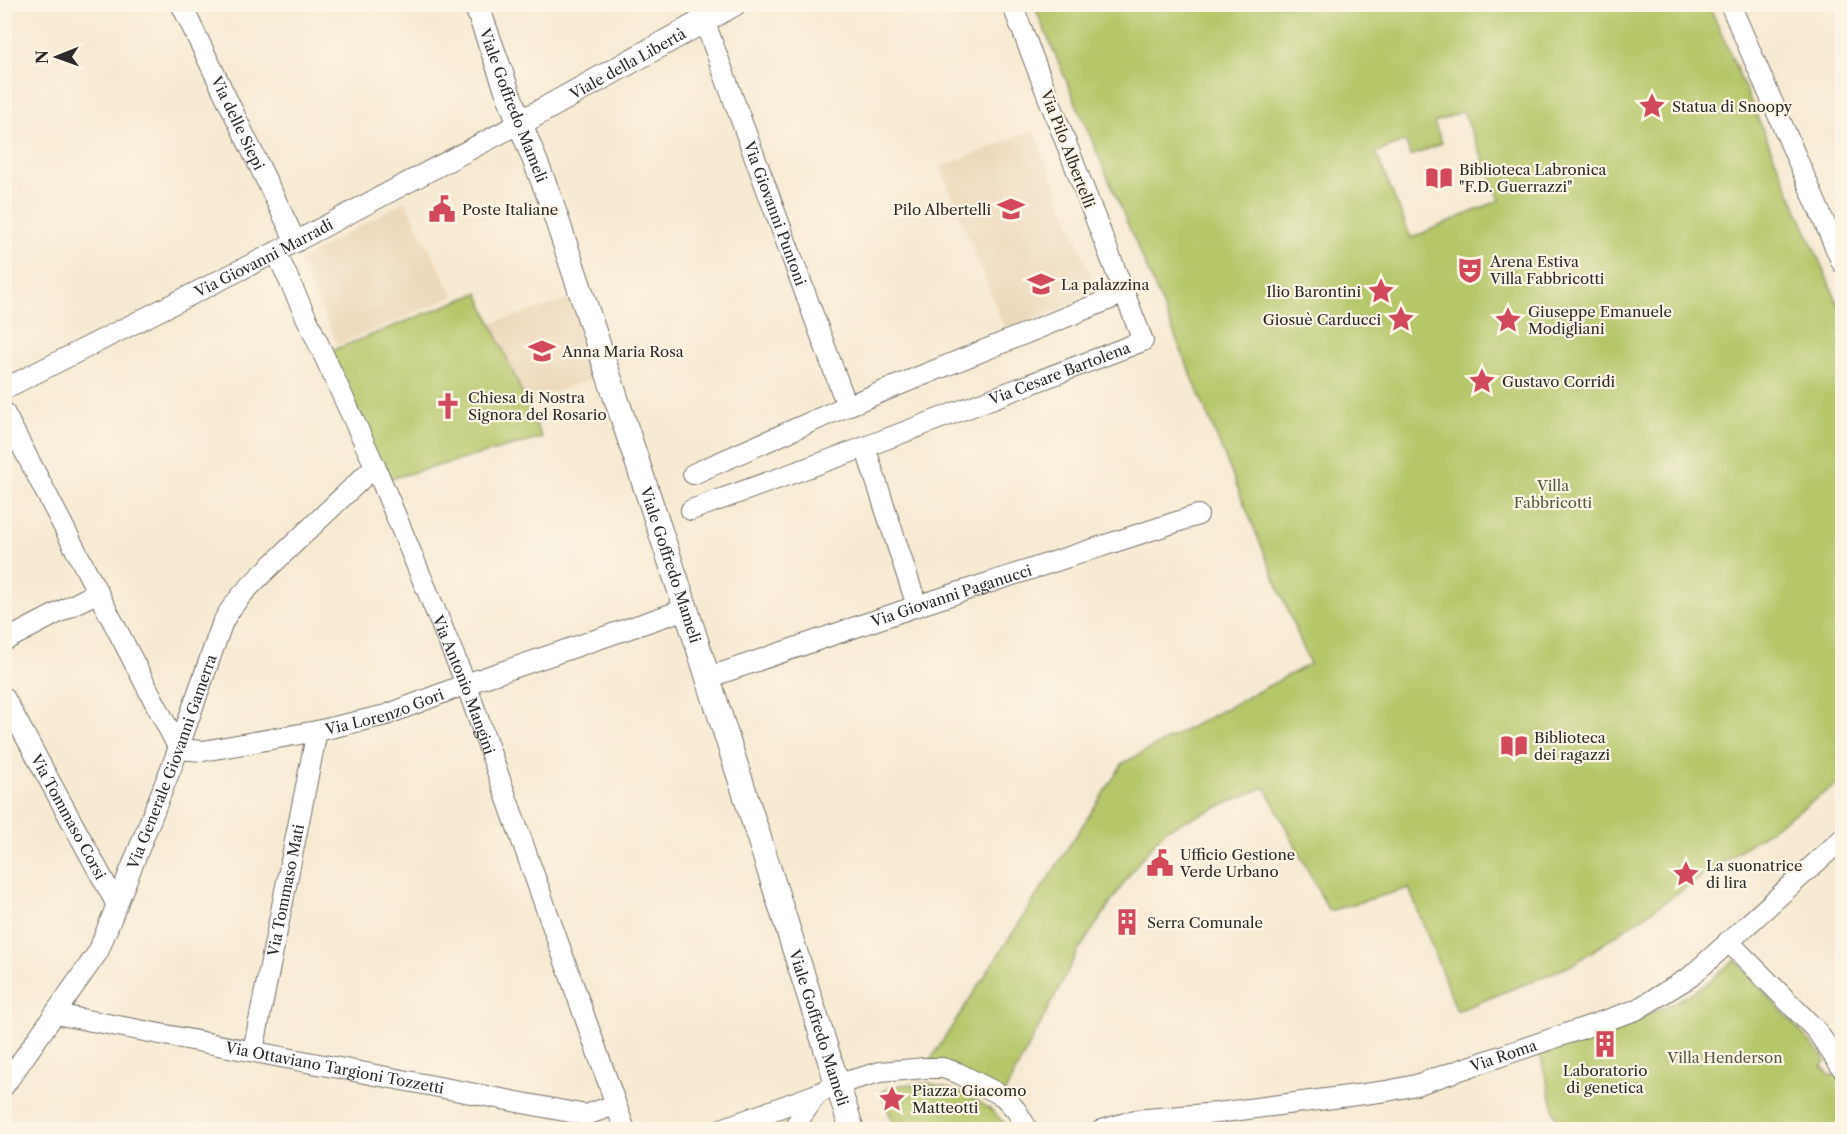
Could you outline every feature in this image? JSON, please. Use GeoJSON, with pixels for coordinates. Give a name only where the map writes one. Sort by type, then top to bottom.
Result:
{"type":"FeatureCollection","features":[{"type":"Feature","properties":{"kind":"street","name":"Via delle Siepi"},"geometry":{"type":"LineString","coordinates":[[181,4],[296,242]]}},
{"type":"Feature","properties":{"kind":"street","name":"Viale Goffredo Mameli"},"geometry":{"type":"LineString","coordinates":[[476,4],[549,196],[686,609],[828,1089],[852,1130]]}},
{"type":"Feature","properties":{"kind":"street","name":"Viale della Libertà"},"geometry":{"type":"LineString","coordinates":[[520,123],[734,4]]}},
{"type":"Feature","properties":{"kind":"street","name":"Via Pilo Albertelli"},"geometry":{"type":"LineString","coordinates":[[1012,4],[1125,293]]}},
{"type":"Feature","properties":{"kind":"street"},"geometry":{"type":"LineString","coordinates":[[1735,6],[1842,262]]}},
{"type":"Feature","properties":{"kind":"street","name":"Via Giovanni Puntoni"},"geometry":{"type":"LineString","coordinates":[[704,20],[847,406]]}},
{"type":"Feature","properties":{"kind":"street","name":"Via Giovanni Marradi"},"geometry":{"type":"LineString","coordinates":[[4,390],[296,242],[520,123]]}},
{"type":"Feature","properties":{"kind":"street","name":"Via Antonio Mangini"},"geometry":{"type":"LineString","coordinates":[[276,252],[375,466],[466,684],[625,1130]]}},
{"type":"Feature","properties":{"kind":"street"},"geometry":{"type":"LineString","coordinates":[[693,474],[847,406],[1125,293]]}},
{"type":"Feature","properties":{"kind":"street","name":"Via Cesare Bartolena"},"geometry":{"type":"LineString","coordinates":[[691,510],[865,447],[1143,341],[1125,293]]}},
{"type":"Feature","properties":{"kind":"street"},"geometry":{"type":"LineString","coordinates":[[4,412],[179,749]]}},
{"type":"Feature","properties":{"kind":"street"},"geometry":{"type":"LineString","coordinates":[[865,447],[918,606]]}},
{"type":"Feature","properties":{"kind":"street","name":"Via Generale Giovanni Gamerra"},"geometry":{"type":"LineString","coordinates":[[4,1086],[98,952],[179,749],[222,624],[229,611],[268,569],[375,466]]}},
{"type":"Feature","properties":{"kind":"street","name":"Via Giovanni Paganucci"},"geometry":{"type":"LineString","coordinates":[[707,678],[918,606],[1198,515]]}},
{"type":"Feature","properties":{"kind":"street"},"geometry":{"type":"LineString","coordinates":[[4,641],[98,592]]}},
{"type":"Feature","properties":{"kind":"street","name":"Via Lorenzo Gori"},"geometry":{"type":"LineString","coordinates":[[179,749],[203,751],[317,731],[386,715],[466,684],[686,609]]}},
{"type":"Feature","properties":{"kind":"street","name":"Via Tommaso Corsi"},"geometry":{"type":"LineString","coordinates":[[4,698],[117,905]]}},
{"type":"Feature","properties":{"kind":"street","name":"Via Tommaso Mati"},"geometry":{"type":"LineString","coordinates":[[253,1051],[317,731]]}},
{"type":"Feature","properties":{"kind":"street","name":"Via Roma"},"geometry":{"type":"LineString","coordinates":[[1102,1130],[1134,1120],[1217,1113],[1387,1091],[1416,1085],[1636,1010],[1690,977],[1842,839]]}},
{"type":"Feature","properties":{"kind":"street"},"geometry":{"type":"LineString","coordinates":[[1728,941],[1816,1030],[1842,1068]]}},
{"type":"Feature","properties":{"kind":"street","name":"Via Ottaviano Targioni Tozzetti"},"geometry":{"type":"LineString","coordinates":[[56,1014],[586,1115],[615,1105]]}},
{"type":"Feature","properties":{"kind":"street"},"geometry":{"type":"LineString","coordinates":[[719,1130],[880,1072],[925,1068],[943,1068],[958,1073],[1004,1096],[1028,1130]]}},
{"type":"Feature","properties":{"kind":"street"},"geometry":{"type":"LineString","coordinates":[[792,1130],[828,1089]]}},
{"type":"Feature","properties":{"kind":"shaded area","name":"Pilo Albertelli"},"geometry":{"type":"Polygon","coordinates":[[[1034,130],[1098,294],[1005,330],[941,167],[1034,130]]]}},
{"type":"Feature","properties":{"kind":"shaded area"},"geometry":{"type":"Polygon","coordinates":[[[405,201],[454,296],[338,345],[299,261],[405,201]]]}},
{"type":"Feature","properties":{"kind":"shaded area","name":"Anna Maria Rosa"},"geometry":{"type":"Polygon","coordinates":[[[571,299],[595,379],[526,400],[522,389],[510,393],[489,324],[571,299]]]}},
{"type":"Feature","properties":{"kind":"green space","name":"Villa Fabbricotti"},"geometry":{"type":"Polygon","coordinates":[[[1034,5],[1709,5],[1842,313],[1842,781],[1572,965],[1457,1011],[1409,888],[1329,911],[1265,787],[1166,829],[1134,868],[1077,953],[1003,1096],[925,1068],[1123,763],[1310,664],[1162,304],[1034,5]],[[1463,111],[1434,123],[1442,143],[1411,156],[1405,141],[1376,153],[1411,238],[1500,200],[1463,111]]]}},
{"type":"Feature","properties":{"kind":"green space"},"geometry":{"type":"Polygon","coordinates":[[[478,293],[542,438],[381,481],[323,354],[478,293]]]}},
{"type":"Feature","properties":{"kind":"green space","name":"Villa Henderson"},"geometry":{"type":"Polygon","coordinates":[[[1735,959],[1822,1055],[1825,1061],[1822,1066],[1830,1076],[1840,1074],[1842,1078],[1842,1129],[1559,1129],[1539,1050],[1602,1032],[1661,1009],[1704,985],[1735,959]]]}},
{"type":"Feature","properties":{"kind":"green space"},"geometry":{"type":"Polygon","coordinates":[[[929,1083],[971,1097],[990,1109],[1006,1126],[996,1130],[895,1129],[882,1091],[900,1085],[929,1083]]]}},
{"type":"Feature","properties":{"kind":"place","name":"Statua di Snoopy"},"geometry":{"type":"Point","coordinates":[1652,106]}},
{"type":"Feature","properties":{"kind":"place","name":"Biblioteca Labronica \"F.D. Guerrazzi\""},"geometry":{"type":"Point","coordinates":[1439,178]}},
{"type":"Feature","properties":{"kind":"place","name":"Poste Italiane"},"geometry":{"type":"Point","coordinates":[442,209]}},
{"type":"Feature","properties":{"kind":"place","name":"Pilo Albertelli"},"geometry":{"type":"Point","coordinates":[1011,209]}},
{"type":"Feature","properties":{"kind":"place","name":"Arena Estiva Villa Fabbricotti"},"geometry":{"type":"Point","coordinates":[1470,270]}},
{"type":"Feature","properties":{"kind":"place","name":"La palazzina"},"geometry":{"type":"Point","coordinates":[1041,284]}},
{"type":"Feature","properties":{"kind":"place","name":"Ilio Barontini"},"geometry":{"type":"Point","coordinates":[1381,291]}},
{"type":"Feature","properties":{"kind":"place","name":"Giosuè Carducci"},"geometry":{"type":"Point","coordinates":[1401,319]}},
{"type":"Feature","properties":{"kind":"place","name":"Giuseppe Emanuele Modigliani"},"geometry":{"type":"Point","coordinates":[1508,320]}},
{"type":"Feature","properties":{"kind":"place","name":"Anna Maria Rosa"},"geometry":{"type":"Point","coordinates":[542,351]}},
{"type":"Feature","properties":{"kind":"place","name":"Gustavo Corridi"},"geometry":{"type":"Point","coordinates":[1482,381]}},
{"type":"Feature","properties":{"kind":"place","name":"Chiesa di Nostra Signora del Rosario"},"geometry":{"type":"Point","coordinates":[448,406]}},
{"type":"Feature","properties":{"kind":"place","name":"Biblioteca dei ragazzi"},"geometry":{"type":"Point","coordinates":[1514,746]}},
{"type":"Feature","properties":{"kind":"place","name":"Ufficio Gestione Verde Urbano"},"geometry":{"type":"Point","coordinates":[1160,863]}},
{"type":"Feature","properties":{"kind":"place","name":"La suonatrice di lira"},"geometry":{"type":"Point","coordinates":[1686,874]}},
{"type":"Feature","properties":{"kind":"place","name":"Serra Comunale"},"geometry":{"type":"Point","coordinates":[1127,922]}},
{"type":"Feature","properties":{"kind":"place","name":"Laboratorio di genetica"},"geometry":{"type":"Point","coordinates":[1605,1044]}},
{"type":"Feature","properties":{"kind":"place","name":"Piazza Giacomo Matteotti"},"geometry":{"type":"Point","coordinates":[892,1099]}}]}
